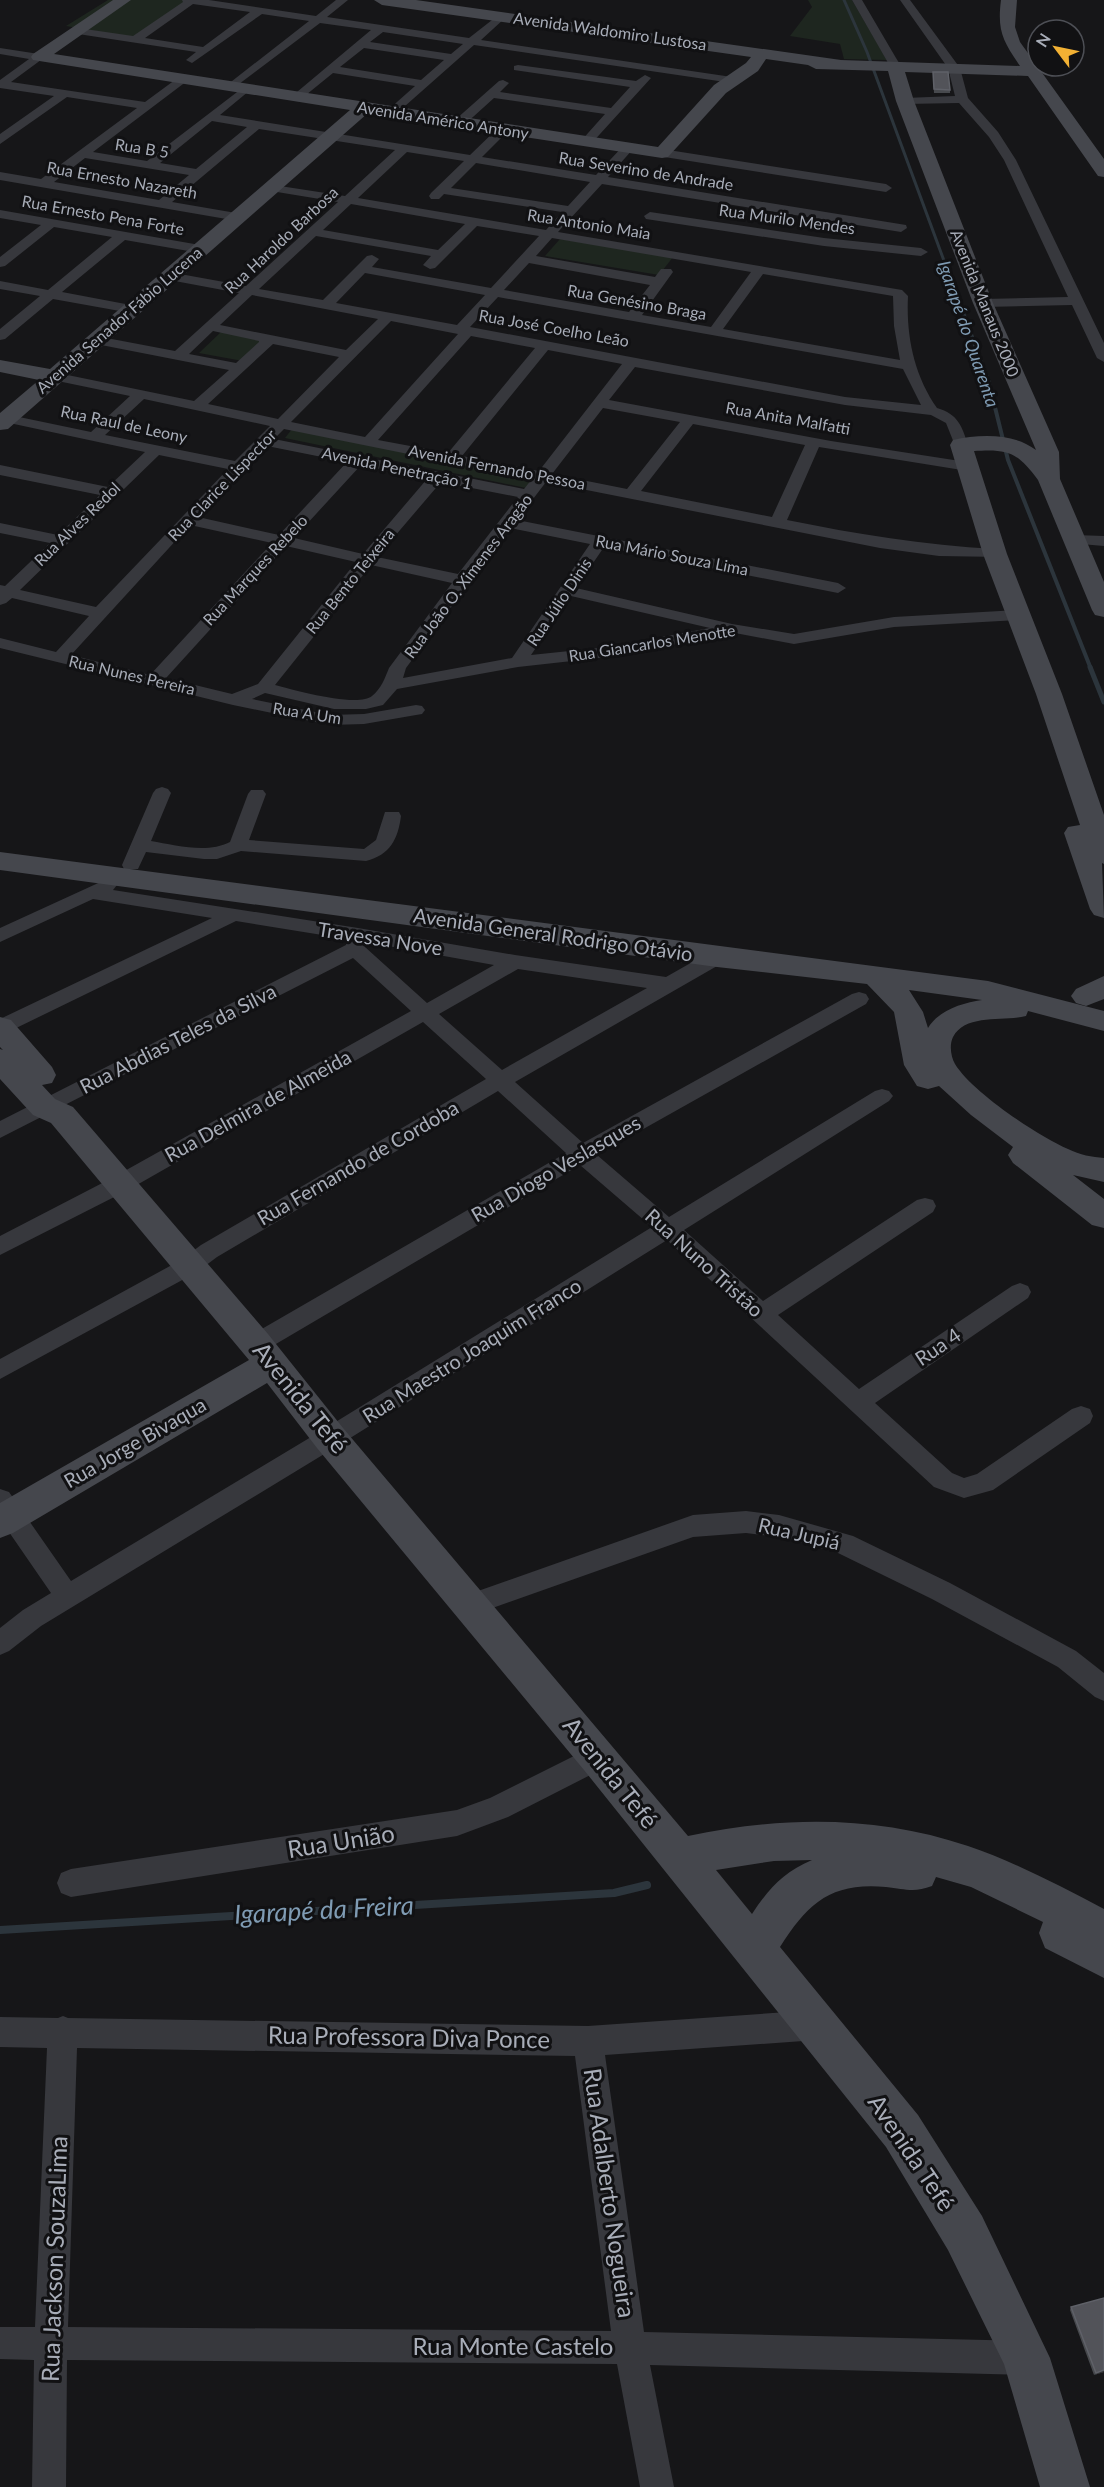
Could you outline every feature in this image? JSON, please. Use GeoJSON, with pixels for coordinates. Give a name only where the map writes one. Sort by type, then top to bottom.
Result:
{"type":"FeatureCollection","features":[{"type":"Feature","properties":{"kind":"street"},"geometry":{"type":"LineString","coordinates":[[0,84],[123,0]]}},
{"type":"Feature","properties":{"kind":"street"},"geometry":{"type":"LineString","coordinates":[[135,40],[189,0],[732,80]]}},
{"type":"Feature","properties":{"kind":"street"},"geometry":{"type":"LineString","coordinates":[[149,166],[209,117],[238,88],[318,19],[343,0]]}},
{"type":"Feature","properties":{"kind":"street","name":"Avenida Waldomiro Lustosa"},"geometry":{"type":"LineString","coordinates":[[382,0],[838,64]]}},
{"type":"Feature","properties":{"kind":"street","name":"Avenida Manaus 2000"},"geometry":{"type":"LineString","coordinates":[[857,0],[886,46],[891,66],[983,303],[1048,452],[1049,479],[1103,606]]}},
{"type":"Feature","properties":{"kind":"street"},"geometry":{"type":"LineString","coordinates":[[905,0],[954,68],[962,99],[994,135],[1010,160],[1104,358]]}},
{"type":"Feature","properties":{"kind":"street"},"geometry":{"type":"LineString","coordinates":[[1009,0],[1007,30],[1026,62]]}},
{"type":"Feature","properties":{"kind":"street"},"geometry":{"type":"LineString","coordinates":[[44,183],[148,106],[204,50],[259,10]]}},
{"type":"Feature","properties":{"kind":"street"},"geometry":{"type":"LineString","coordinates":[[392,112],[501,16]]}},
{"type":"Feature","properties":{"kind":"street"},"geometry":{"type":"LineString","coordinates":[[297,97],[381,28]]}},
{"type":"Feature","properties":{"kind":"street"},"geometry":{"type":"LineString","coordinates":[[78,30],[204,50]]}},
{"type":"Feature","properties":{"kind":"street"},"geometry":{"type":"LineString","coordinates":[[360,44],[453,58]]}},
{"type":"Feature","properties":{"kind":"street","name":"Avenida Américo Antony"},"geometry":{"type":"LineString","coordinates":[[0,51],[886,188]]}},
{"type":"Feature","properties":{"kind":"street"},"geometry":{"type":"LineString","coordinates":[[459,123],[537,51]]}},
{"type":"Feature","properties":{"kind":"street"},"geometry":{"type":"LineString","coordinates":[[662,153],[720,89],[752,67],[762,53]]}},
{"type":"Feature","properties":{"kind":"street","name":"Avenida Waldomiro Lustosa"},"geometry":{"type":"LineString","coordinates":[[752,67],[775,64],[838,64],[1026,71]]}},
{"type":"Feature","properties":{"kind":"street"},"geometry":{"type":"LineString","coordinates":[[518,68],[637,85]]}},
{"type":"Feature","properties":{"kind":"street"},"geometry":{"type":"LineString","coordinates":[[586,142],[654,68]]}},
{"type":"Feature","properties":{"kind":"street"},"geometry":{"type":"LineString","coordinates":[[330,69],[423,84]]}},
{"type":"Feature","properties":{"kind":"street"},"geometry":{"type":"LineString","coordinates":[[1036,78],[1104,172]]}},
{"type":"Feature","properties":{"kind":"street"},"geometry":{"type":"LineString","coordinates":[[0,84],[148,106]]}},
{"type":"Feature","properties":{"kind":"street"},"geometry":{"type":"LineString","coordinates":[[0,140],[64,94]]}},
{"type":"Feature","properties":{"kind":"street"},"geometry":{"type":"LineString","coordinates":[[492,94],[612,112]]}},
{"type":"Feature","properties":{"kind":"street"},"geometry":{"type":"LineString","coordinates":[[905,101],[962,99]]}},
{"type":"Feature","properties":{"kind":"street","name":"Avenida Senador Fábio Lucena"},"geometry":{"type":"LineString","coordinates":[[2,420],[363,108]]}},
{"type":"Feature","properties":{"kind":"street","name":"Rua Severino de Andrade"},"geometry":{"type":"LineString","coordinates":[[209,117],[901,228]]}},
{"type":"Feature","properties":{"kind":"street"},"geometry":{"type":"LineString","coordinates":[[163,203],[256,125]]}},
{"type":"Feature","properties":{"kind":"street"},"geometry":{"type":"LineString","coordinates":[[419,213],[503,130]]}},
{"type":"Feature","properties":{"kind":"street","name":"Rua Haroldo Barbosa"},"geometry":{"type":"LineString","coordinates":[[179,355],[405,148]]}},
{"type":"Feature","properties":{"kind":"street"},"geometry":{"type":"LineString","coordinates":[[368,442],[525,258],[628,148]]}},
{"type":"Feature","properties":{"kind":"street","name":"Rua B 5"},"geometry":{"type":"LineString","coordinates":[[81,154],[197,174]]}},
{"type":"Feature","properties":{"kind":"street","name":"Rua Ernesto Nazareth"},"geometry":{"type":"LineString","coordinates":[[0,176],[238,217]]}},
{"type":"Feature","properties":{"kind":"street","name":"Rua Antonio Maia"},"geometry":{"type":"LineString","coordinates":[[271,187],[893,292],[901,296],[899,307],[907,366]]}},
{"type":"Feature","properties":{"kind":"street"},"geometry":{"type":"LineString","coordinates":[[441,190],[570,210]]}},
{"type":"Feature","properties":{"kind":"street"},"geometry":{"type":"LineString","coordinates":[[624,247],[670,192]]}},
{"type":"Feature","properties":{"kind":"street","name":"Rua Ernesto Pena Forte"},"geometry":{"type":"LineString","coordinates":[[0,214],[200,249]]}},
{"type":"Feature","properties":{"kind":"street"},"geometry":{"type":"LineString","coordinates":[[416,279],[474,222]]}},
{"type":"Feature","properties":{"kind":"street"},"geometry":{"type":"LineString","coordinates":[[0,263],[52,223]]}},
{"type":"Feature","properties":{"kind":"street","name":"Rua Murilo Mendes"},"geometry":{"type":"LineString","coordinates":[[644,224],[921,252]]}},
{"type":"Feature","properties":{"kind":"street"},"geometry":{"type":"LineString","coordinates":[[315,232],[440,254]]}},
{"type":"Feature","properties":{"kind":"street"},"geometry":{"type":"LineString","coordinates":[[0,336],[123,235]]}},
{"type":"Feature","properties":{"kind":"street"},"geometry":{"type":"LineString","coordinates":[[326,304],[388,245]]}},
{"type":"Feature","properties":{"kind":"street"},"geometry":{"type":"LineString","coordinates":[[633,317],[680,256]]}},
{"type":"Feature","properties":{"kind":"street"},"geometry":{"type":"LineString","coordinates":[[525,258],[658,282]]}},
{"type":"Feature","properties":{"kind":"street","name":"Rua Genésino Braga"},"geometry":{"type":"LineString","coordinates":[[362,269],[907,366]]}},
{"type":"Feature","properties":{"kind":"street"},"geometry":{"type":"LineString","coordinates":[[714,332],[759,270]]}},
{"type":"Feature","properties":{"kind":"street","name":"Rua José Coelho Leão"},"geometry":{"type":"LineString","coordinates":[[169,276],[845,401],[932,411]]}},
{"type":"Feature","properties":{"kind":"street"},"geometry":{"type":"LineString","coordinates":[[0,285],[131,309]]}},
{"type":"Feature","properties":{"kind":"street"},"geometry":{"type":"LineString","coordinates":[[983,303],[1075,301]]}},
{"type":"Feature","properties":{"kind":"street","name":"Rua Clarice Lispector"},"geometry":{"type":"LineString","coordinates":[[60,658],[99,613],[280,424],[388,316]]}},
{"type":"Feature","properties":{"kind":"street"},"geometry":{"type":"LineString","coordinates":[[211,327],[350,355]]}},
{"type":"Feature","properties":{"kind":"street"},"geometry":{"type":"LineString","coordinates":[[196,407],[237,367],[266,343],[266,339]]}},
{"type":"Feature","properties":{"kind":"street"},"geometry":{"type":"LineString","coordinates":[[96,340],[237,367]]}},
{"type":"Feature","properties":{"kind":"street"},"geometry":{"type":"LineString","coordinates":[[452,458],[545,345]]}},
{"type":"Feature","properties":{"kind":"street","name":"Rua João O. Ximenes Aragão"},"geometry":{"type":"LineString","coordinates":[[264,688],[320,702],[349,705],[377,701],[391,685],[403,661],[462,580],[632,361]]}},
{"type":"Feature","properties":{"kind":"street","name":"Avenida Fernando Pessoa"},"geometry":{"type":"LineString","coordinates":[[0,366],[368,442],[908,548],[939,552],[995,554]]}},
{"type":"Feature","properties":{"kind":"street"},"geometry":{"type":"LineString","coordinates":[[907,366],[932,411],[946,414],[953,420],[968,452],[995,554],[1020,615],[1104,855]]}},
{"type":"Feature","properties":{"kind":"street"},"geometry":{"type":"LineString","coordinates":[[94,437],[140,395]]}},
{"type":"Feature","properties":{"kind":"street","name":"Rua Anita Malfatti"},"geometry":{"type":"LineString","coordinates":[[601,403],[814,442],[968,452]]}},
{"type":"Feature","properties":{"kind":"street"},"geometry":{"type":"LineString","coordinates":[[632,493],[690,419]]}},
{"type":"Feature","properties":{"kind":"street"},"geometry":{"type":"LineString","coordinates":[[968,452],[1009,444],[1028,431],[1034,419]]}},
{"type":"Feature","properties":{"kind":"street","name":"Rua Raul de Leony"},"geometry":{"type":"LineString","coordinates":[[2,420],[240,466]]}},
{"type":"Feature","properties":{"kind":"street","name":"Avenida Penetração 1"},"geometry":{"type":"LineString","coordinates":[[264,441],[529,495]]}},
{"type":"Feature","properties":{"kind":"street"},"geometry":{"type":"LineString","coordinates":[[778,522],[814,442]]}},
{"type":"Feature","properties":{"kind":"street"},"geometry":{"type":"LineString","coordinates":[[1009,444],[1028,452],[1049,479]]}},
{"type":"Feature","properties":{"kind":"street","name":"Rua Alves Redol"},"geometry":{"type":"LineString","coordinates":[[3,594],[155,450]]}},
{"type":"Feature","properties":{"kind":"street","name":"Rua Marques Rebelo"},"geometry":{"type":"LineString","coordinates":[[154,681],[357,460]]}},
{"type":"Feature","properties":{"kind":"street"},"geometry":{"type":"LineString","coordinates":[[0,470],[109,492]]}},
{"type":"Feature","properties":{"kind":"street","name":"Rua Bento Teixeira"},"geometry":{"type":"LineString","coordinates":[[264,688],[367,559],[438,476]]}},
{"type":"Feature","properties":{"kind":"street"},"geometry":{"type":"LineString","coordinates":[[188,520],[462,580]]}},
{"type":"Feature","properties":{"kind":"street","name":"Rua Mário Souza Lima"},"geometry":{"type":"LineString","coordinates":[[507,523],[837,588]]}},
{"type":"Feature","properties":{"kind":"street"},"geometry":{"type":"LineString","coordinates":[[0,528],[61,540]]}},
{"type":"Feature","properties":{"kind":"street"},"geometry":{"type":"LineString","coordinates":[[1075,540],[1104,541]]}},
{"type":"Feature","properties":{"kind":"street","name":"Rua Júlio Dinis"},"geometry":{"type":"LineString","coordinates":[[518,662],[600,541]]}},
{"type":"Feature","properties":{"kind":"street"},"geometry":{"type":"LineString","coordinates":[[568,591],[735,628]]}},
{"type":"Feature","properties":{"kind":"street"},"geometry":{"type":"LineString","coordinates":[[3,594],[99,613]]}},
{"type":"Feature","properties":{"kind":"street","name":"Rua Giancarlos Menotte"},"geometry":{"type":"LineString","coordinates":[[391,685],[518,662],[608,652],[735,628],[794,639],[894,622],[1020,615]]}},
{"type":"Feature","properties":{"kind":"street","name":"Rua Nunes Pereira"},"geometry":{"type":"LineString","coordinates":[[0,643],[233,700]]}},
{"type":"Feature","properties":{"kind":"street"},"geometry":{"type":"LineString","coordinates":[[233,700],[264,688]]}},
{"type":"Feature","properties":{"kind":"street"},"geometry":{"type":"LineString","coordinates":[[1048,694],[1042,718],[1055,772],[1104,909]]}},
{"type":"Feature","properties":{"kind":"street","name":"Rua A Um"},"geometry":{"type":"LineString","coordinates":[[233,700],[330,720],[374,718],[416,710]]}},
{"type":"Feature","properties":{"kind":"street"},"geometry":{"type":"LineString","coordinates":[[0,936],[93,893],[129,863],[162,793]]}},
{"type":"Feature","properties":{"kind":"street"},"geometry":{"type":"LineString","coordinates":[[129,863],[232,850],[238,845],[256,794]]}},
{"type":"Feature","properties":{"kind":"street"},"geometry":{"type":"LineString","coordinates":[[238,845],[366,855],[381,849],[388,837],[392,816]]}},
{"type":"Feature","properties":{"kind":"street","name":"Avenida General Rodrigo Otávio"},"geometry":{"type":"LineString","coordinates":[[0,847],[938,968],[1098,995]]}},
{"type":"Feature","properties":{"kind":"street","name":"Avenida General Rodrigo Otávio"},"geometry":{"type":"LineString","coordinates":[[0,861],[129,863],[717,957],[867,987],[988,992],[1104,1021]]}},
{"type":"Feature","properties":{"kind":"street","name":"Travessa Nove"},"geometry":{"type":"LineString","coordinates":[[93,893],[231,916],[357,942],[666,984]]}},
{"type":"Feature","properties":{"kind":"street"},"geometry":{"type":"LineString","coordinates":[[0,1027],[231,916]]}},
{"type":"Feature","properties":{"kind":"street","name":"Rua Nuno Tristão"},"geometry":{"type":"LineString","coordinates":[[357,942],[426,1012],[581,1154],[670,1230],[943,1480],[964,1488],[984,1483],[1082,1416]]}},
{"type":"Feature","properties":{"kind":"street","name":"Rua Abdias Teles da Silva"},"geometry":{"type":"LineString","coordinates":[[0,1130],[55,1107],[357,942]]}},
{"type":"Feature","properties":{"kind":"street","name":"Rua Fernando de Cordoba"},"geometry":{"type":"LineString","coordinates":[[0,1370],[189,1266],[209,1251],[501,1080],[717,957]]}},
{"type":"Feature","properties":{"kind":"street","name":"Rua Delmira de Almeida"},"geometry":{"type":"LineString","coordinates":[[0,1246],[120,1184],[515,962]]}},
{"type":"Feature","properties":{"kind":"street"},"geometry":{"type":"LineString","coordinates":[[867,987],[904,1005],[911,1019],[916,1058],[922,1072],[930,1081],[1104,1216]]}},
{"type":"Feature","properties":{"kind":"street","name":"Rua Diogo Veslasques"},"geometry":{"type":"LineString","coordinates":[[263,1354],[581,1154],[867,987]]}},
{"type":"Feature","properties":{"kind":"street"},"geometry":{"type":"LineString","coordinates":[[1104,1021],[1016,1009],[991,1008],[955,1018],[940,1030],[935,1045],[938,1059],[946,1074],[1012,1129],[1055,1157],[1084,1167],[1104,1170]]}},
{"type":"Feature","properties":{"kind":"street","name":"Avenida Tefé"},"geometry":{"type":"LineString","coordinates":[[0,1027],[55,1107],[598,1757],[902,2131],[964,2233],[1026,2358],[1065,2487]]}},
{"type":"Feature","properties":{"kind":"street","name":"Avenida Tefé"},"geometry":{"type":"LineString","coordinates":[[0,1060],[55,1107]]}},
{"type":"Feature","properties":{"kind":"street","name":"Rua Maestro Joaquim Franco"},"geometry":{"type":"LineString","coordinates":[[0,1643],[32,1618],[67,1596],[670,1230],[882,1096]]}},
{"type":"Feature","properties":{"kind":"street"},"geometry":{"type":"LineString","coordinates":[[761,1314],[925,1206]]}},
{"type":"Feature","properties":{"kind":"street","name":"Rua 4"},"geometry":{"type":"LineString","coordinates":[[857,1402],[1020,1292]]}},
{"type":"Feature","properties":{"kind":"street","name":"Rua Jorge Bivaqua"},"geometry":{"type":"LineString","coordinates":[[4,1512],[263,1354]]}},
{"type":"Feature","properties":{"kind":"street"},"geometry":{"type":"LineString","coordinates":[[4,1512],[67,1596]]}},
{"type":"Feature","properties":{"kind":"street","name":"Rua Jupiá"},"geometry":{"type":"LineString","coordinates":[[470,1605],[693,1526],[746,1522],[779,1526],[844,1544],[941,1591],[1067,1659],[1104,1689]]}},
{"type":"Feature","properties":{"kind":"street","name":"Rua União"},"geometry":{"type":"LineString","coordinates":[[71,1883],[457,1823],[498,1808],[598,1757]]}},
{"type":"Feature","properties":{"kind":"street"},"geometry":{"type":"LineString","coordinates":[[680,1858],[726,1847],[803,1839],[849,1841],[901,1848],[966,1866],[1031,1894],[1104,1932]]}},
{"type":"Feature","properties":{"kind":"street"},"geometry":{"type":"LineString","coordinates":[[753,1949],[785,1902],[807,1882],[836,1870],[872,1867],[908,1870],[951,1881],[997,1900],[1104,1957]]}},
{"type":"Feature","properties":{"kind":"street","name":"Rua Professora Diva Ponce"},"geometry":{"type":"LineString","coordinates":[[0,2032],[63,2031],[588,2041],[817,2025]]}},
{"type":"Feature","properties":{"kind":"street","name":"Rua Jackson SouzaLima"},"geometry":{"type":"LineString","coordinates":[[49,2487],[51,2344],[63,2031]]}},
{"type":"Feature","properties":{"kind":"street","name":"Rua Adalberto Nogueira"},"geometry":{"type":"LineString","coordinates":[[588,2041],[630,2348],[657,2487]]}},
{"type":"Feature","properties":{"kind":"street","name":"Rua Monte Castelo"},"geometry":{"type":"LineString","coordinates":[[0,2343],[630,2348],[1026,2358]]}},
{"type":"Feature","properties":{"kind":"shaded area"},"geometry":{"type":"Polygon","coordinates":[[[108,0],[189,1],[134,38],[66,26],[108,0]]]}},
{"type":"Feature","properties":{"kind":"shaded area"},"geometry":{"type":"Polygon","coordinates":[[[808,0],[852,0],[887,60],[844,59],[840,44],[790,36],[812,7],[808,0]]]}},
{"type":"Feature","properties":{"kind":"shaded area"},"geometry":{"type":"Polygon","coordinates":[[[560,239],[673,257],[659,275],[545,256],[560,239]]]}},
{"type":"Feature","properties":{"kind":"shaded area"},"geometry":{"type":"Polygon","coordinates":[[[221,332],[262,340],[243,361],[199,353],[221,332]]]}},
{"type":"Feature","properties":{"kind":"shaded area"},"geometry":{"type":"Polygon","coordinates":[[[292,429],[534,477],[526,488],[285,438],[292,429]]]}},
{"type":"Feature","properties":{"kind":"building"},"geometry":{"type":"Polygon","coordinates":[[[933,72],[948,72],[950,90],[934,89],[933,72]]]}},
{"type":"Feature","properties":{"kind":"building"},"geometry":{"type":"Polygon","coordinates":[[[1104,2298],[1104,2370],[1096,2373],[1071,2307],[1104,2298]]]}},
{"type":"Feature","properties":{"kind":"waterway","name":"Igarapé do Quarenta"},"geometry":{"type":"LineString","coordinates":[[844,0],[867,52],[957,296]]}},
{"type":"Feature","properties":{"kind":"waterway","name":"Igarapé do Quarenta"},"geometry":{"type":"LineString","coordinates":[[956,294],[989,383],[1008,460],[1091,669]]}},
{"type":"Feature","properties":{"kind":"waterway","name":"Igarapé do Quarenta"},"geometry":{"type":"LineString","coordinates":[[1090,667],[1104,702]]}},
{"type":"Feature","properties":{"kind":"waterway","name":"Igarapé da Freira"},"geometry":{"type":"LineString","coordinates":[[0,1930],[614,1893],[647,1885]]}}]}
